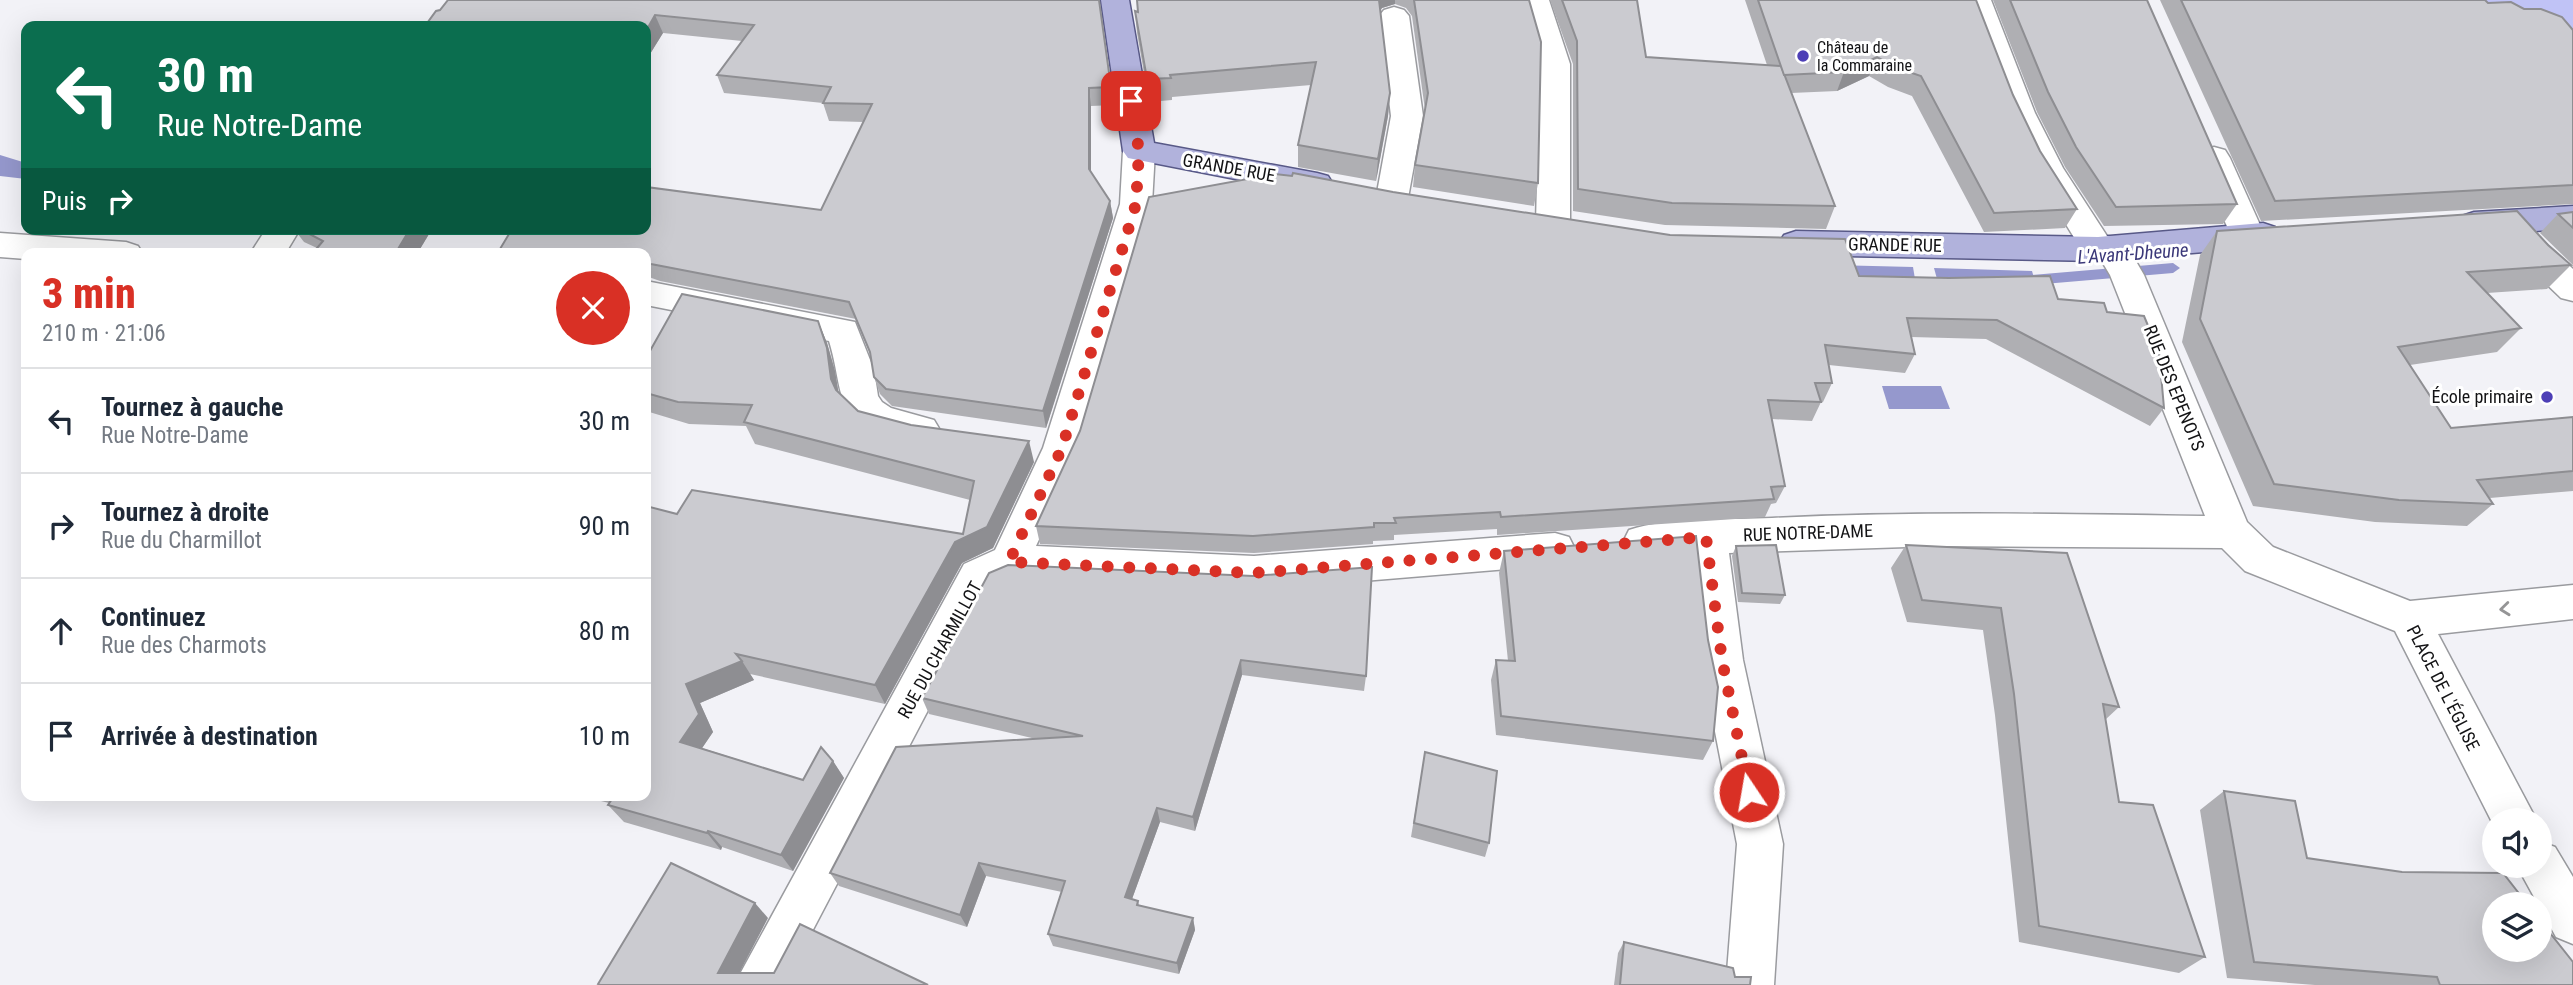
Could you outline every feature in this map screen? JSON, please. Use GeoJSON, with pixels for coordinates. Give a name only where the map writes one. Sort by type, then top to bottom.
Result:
{"type":"FeatureCollection","features":[{"type":"Feature","properties":{"kind":"main road"},"geometry":{"type":"LineString","coordinates":[[1115,0],[1139,151]]}},
{"type":"Feature","properties":{"kind":"main road","name":"GRANDE RUE"},"geometry":{"type":"LineString","coordinates":[[1139,151],[1382,196]]}},
{"type":"Feature","properties":{"kind":"main road"},"geometry":{"type":"LineString","coordinates":[[2437,226],[2573,217]]}},
{"type":"Feature","properties":{"kind":"main road","name":"GRANDE RUE"},"geometry":{"type":"LineString","coordinates":[[1763,242],[2113,257],[2248,236],[2289,234]]}},
{"type":"Feature","properties":{"kind":"street"},"geometry":{"type":"LineString","coordinates":[[1535,0],[1555,64],[1552,223]]}},
{"type":"Feature","properties":{"kind":"street","name":"RUE DES EPENOTS"},"geometry":{"type":"LineString","coordinates":[[1977,0],[2020,113],[2048,169],[2113,257],[2157,341],[2231,532]]}},
{"type":"Feature","properties":{"kind":"street"},"geometry":{"type":"LineString","coordinates":[[1382,196],[1408,116],[1394,16]]}},
{"type":"Feature","properties":{"kind":"street"},"geometry":{"type":"LineString","coordinates":[[2205,137],[2248,236]]}},
{"type":"Feature","properties":{"kind":"street"},"geometry":{"type":"LineString","coordinates":[[1009,562],[1062,448],[1136,204],[1139,151]]}},
{"type":"Feature","properties":{"kind":"street"},"geometry":{"type":"LineString","coordinates":[[2504,222],[2573,289]]}},
{"type":"Feature","properties":{"kind":"street"},"geometry":{"type":"LineString","coordinates":[[0,246],[32,248]]}},
{"type":"Feature","properties":{"kind":"street"},"geometry":{"type":"LineString","coordinates":[[651,294],[843,331],[856,370],[860,400],[869,411],[880,420],[958,435]]}},
{"type":"Feature","properties":{"kind":"street"},"geometry":{"type":"LineString","coordinates":[[1023,443],[1062,448]]}},
{"type":"Feature","properties":{"kind":"street","name":"RUE NOTRE-DAME"},"geometry":{"type":"LineString","coordinates":[[1009,562],[1254,573],[1706,537],[1958,529],[2231,532]]}},
{"type":"Feature","properties":{"kind":"street","name":"PLACE DE L'ÉGLISE"},"geometry":{"type":"LineString","coordinates":[[2231,532],[2259,559],[2409,619],[2508,808]]}},
{"type":"Feature","properties":{"kind":"street"},"geometry":{"type":"LineString","coordinates":[[1706,537],[1722,660],[1760,844],[1750,985]]}},
{"type":"Feature","properties":{"kind":"street","name":"RUE DU CHARMILLOT"},"geometry":{"type":"LineString","coordinates":[[758,985],[978,576],[1009,562]]}},
{"type":"Feature","properties":{"kind":"street"},"geometry":{"type":"LineString","coordinates":[[2409,619],[2573,602]]}},
{"type":"Feature","properties":{"kind":"street"},"geometry":{"type":"LineString","coordinates":[[2548,878],[2573,921]]}},
{"type":"Feature","properties":{"kind":"shaded area"},"geometry":{"type":"Polygon","coordinates":[[[2481,0],[2573,0],[2573,33],[2553,35],[2481,0]]]}},
{"type":"Feature","properties":{"kind":"shaded area"},"geometry":{"type":"Polygon","coordinates":[[[0,155],[21,161],[21,178],[0,176],[0,155]]]}},
{"type":"Feature","properties":{"kind":"shaded area"},"geometry":{"type":"Polygon","coordinates":[[[1792,264],[1913,267],[1918,297],[1792,264]]]}},
{"type":"Feature","properties":{"kind":"shaded area"},"geometry":{"type":"Polygon","coordinates":[[[1934,268],[2032,271],[2039,295],[1942,297],[1934,268]]]}},
{"type":"Feature","properties":{"kind":"shaded area"},"geometry":{"type":"Polygon","coordinates":[[[1882,386],[1941,386],[1950,409],[1889,409],[1882,386]]]}},
{"type":"Feature","properties":{"kind":"building"},"geometry":{"type":"Polygon","coordinates":[[[448,0],[1099,0],[1111,87],[1089,88],[1089,169],[1110,201],[1043,411],[886,389],[874,377],[870,352],[849,302],[651,264],[651,248],[501,248],[508,235],[651,235],[651,188],[821,210],[872,104],[823,103],[831,87],[717,75],[754,25],[655,15],[651,22],[429,21],[448,0]]]}},
{"type":"Feature","properties":{"kind":"building"},"geometry":{"type":"Polygon","coordinates":[[[1137,0],[1379,0],[1390,93],[1378,159],[1298,145],[1316,62],[1147,79],[1135,11],[1138,12],[1137,0]]]}},
{"type":"Feature","properties":{"kind":"building"},"geometry":{"type":"Polygon","coordinates":[[[1414,0],[1529,0],[1541,42],[1538,183],[1415,165],[1428,93],[1414,0]]]}},
{"type":"Feature","properties":{"kind":"building"},"geometry":{"type":"Polygon","coordinates":[[[1562,0],[1637,0],[1646,57],[1781,66],[1835,206],[1672,203],[1578,189],[1577,41],[1562,0]]]}},
{"type":"Feature","properties":{"kind":"building"},"geometry":{"type":"Polygon","coordinates":[[[1758,0],[1976,0],[2013,95],[2040,151],[2077,209],[1994,213],[1921,76],[1897,68],[1877,57],[1844,72],[1784,75],[1758,0]]]}},
{"type":"Feature","properties":{"kind":"building"},"geometry":{"type":"Polygon","coordinates":[[[2010,0],[2147,0],[2237,204],[2116,207],[2076,147],[2048,92],[2010,0]]]}},
{"type":"Feature","properties":{"kind":"building"},"geometry":{"type":"Polygon","coordinates":[[[2181,0],[2485,0],[2488,3],[2511,2],[2524,9],[2541,9],[2562,17],[2573,30],[2573,185],[2275,201],[2181,0]]]}},
{"type":"Feature","properties":{"kind":"building"},"geometry":{"type":"Polygon","coordinates":[[[1293,173],[1393,192],[1670,235],[1845,239],[1859,276],[2050,276],[2058,299],[2104,303],[2107,312],[2144,316],[2159,352],[2164,408],[1997,320],[1907,318],[1915,354],[1825,345],[1832,383],[1815,383],[1821,402],[1768,400],[1785,486],[1771,487],[1774,499],[1501,517],[1500,512],[1394,518],[1396,523],[1374,523],[1374,527],[1253,536],[1036,526],[1080,431],[1149,197],[1275,174],[1292,176],[1293,173]]]}},
{"type":"Feature","properties":{"kind":"building"},"geometry":{"type":"Polygon","coordinates":[[[2517,211],[2548,245],[2571,265],[2467,272],[2521,328],[2398,347],[2451,428],[2573,417],[2573,471],[2477,480],[2493,504],[2399,500],[2274,484],[2200,319],[2217,231],[2517,211]]]}},
{"type":"Feature","properties":{"kind":"building"},"geometry":{"type":"Polygon","coordinates":[[[2573,212],[2573,228],[2558,214],[2573,212]]]}},
{"type":"Feature","properties":{"kind":"building"},"geometry":{"type":"Polygon","coordinates":[[[312,235],[406,235],[399,248],[317,248],[323,241],[312,235]]]}},
{"type":"Feature","properties":{"kind":"building"},"geometry":{"type":"Polygon","coordinates":[[[682,294],[818,321],[827,348],[831,379],[836,390],[858,411],[911,425],[1029,441],[987,527],[955,542],[875,685],[736,654],[742,661],[686,684],[699,714],[680,742],[803,780],[821,747],[833,761],[781,855],[708,831],[707,833],[608,805],[611,801],[651,801],[651,507],[677,514],[692,490],[963,534],[974,481],[744,422],[752,405],[678,402],[651,394],[651,349],[682,294]]]}},
{"type":"Feature","properties":{"kind":"building"},"geometry":{"type":"Polygon","coordinates":[[[1696,536],[1708,640],[1718,687],[1713,741],[1501,716],[1496,660],[1515,661],[1504,551],[1696,536]]]}},
{"type":"Feature","properties":{"kind":"building"},"geometry":{"type":"Polygon","coordinates":[[[1776,545],[1785,595],[1742,593],[1736,546],[1776,545]]]}},
{"type":"Feature","properties":{"kind":"building"},"geometry":{"type":"Polygon","coordinates":[[[1906,545],[2067,553],[2119,707],[2103,704],[2119,802],[2153,805],[2205,957],[2039,926],[2014,694],[2001,608],[1922,600],[1906,545]]]}},
{"type":"Feature","properties":{"kind":"building"},"geometry":{"type":"Polygon","coordinates":[[[1008,565],[1253,576],[1372,567],[1366,676],[1241,660],[1193,817],[1157,808],[1125,897],[1138,901],[1137,905],[1193,918],[1177,963],[1048,934],[1065,881],[979,863],[960,915],[830,873],[896,747],[1083,736],[922,698],[989,573],[1008,565]]]}},
{"type":"Feature","properties":{"kind":"building"},"geometry":{"type":"Polygon","coordinates":[[[1425,752],[1497,771],[1489,843],[1414,823],[1425,752]]]}},
{"type":"Feature","properties":{"kind":"building"},"geometry":{"type":"Polygon","coordinates":[[[2224,791],[2295,801],[2307,858],[2402,872],[2482,873],[2482,878],[2507,878],[2518,892],[2482,892],[2482,962],[2552,962],[2552,935],[2573,962],[2573,985],[2440,985],[2437,977],[2254,962],[2224,791]]]}},
{"type":"Feature","properties":{"kind":"building"},"geometry":{"type":"Polygon","coordinates":[[[671,863],[755,903],[718,973],[774,973],[800,924],[928,985],[598,984],[671,863]]]}},
{"type":"Feature","properties":{"kind":"building"},"geometry":{"type":"Polygon","coordinates":[[[1624,942],[1733,968],[1735,977],[1751,977],[1750,985],[1620,985],[1624,942]]]}},
{"type":"Feature","properties":{"kind":"waterway","name":"L'Avant-Dheune"},"geometry":{"type":"LineString","coordinates":[[2032,280],[2173,268]]}},
{"type":"Feature","properties":{"kind":"place","name":"Château de la Commaraine"},"geometry":{"type":"Point","coordinates":[1803,56]}},
{"type":"Feature","properties":{"kind":"place","name":"École primaire"},"geometry":{"type":"Point","coordinates":[2547,397]}},
{"type":"Feature","properties":{"kind":"route"},"geometry":{"type":"LineString","coordinates":[[1131,101],[1139,151],[1136,204],[1062,448],[1009,562],[1254,573],[1706,537],[1722,660],[1749,792]]}}]}
